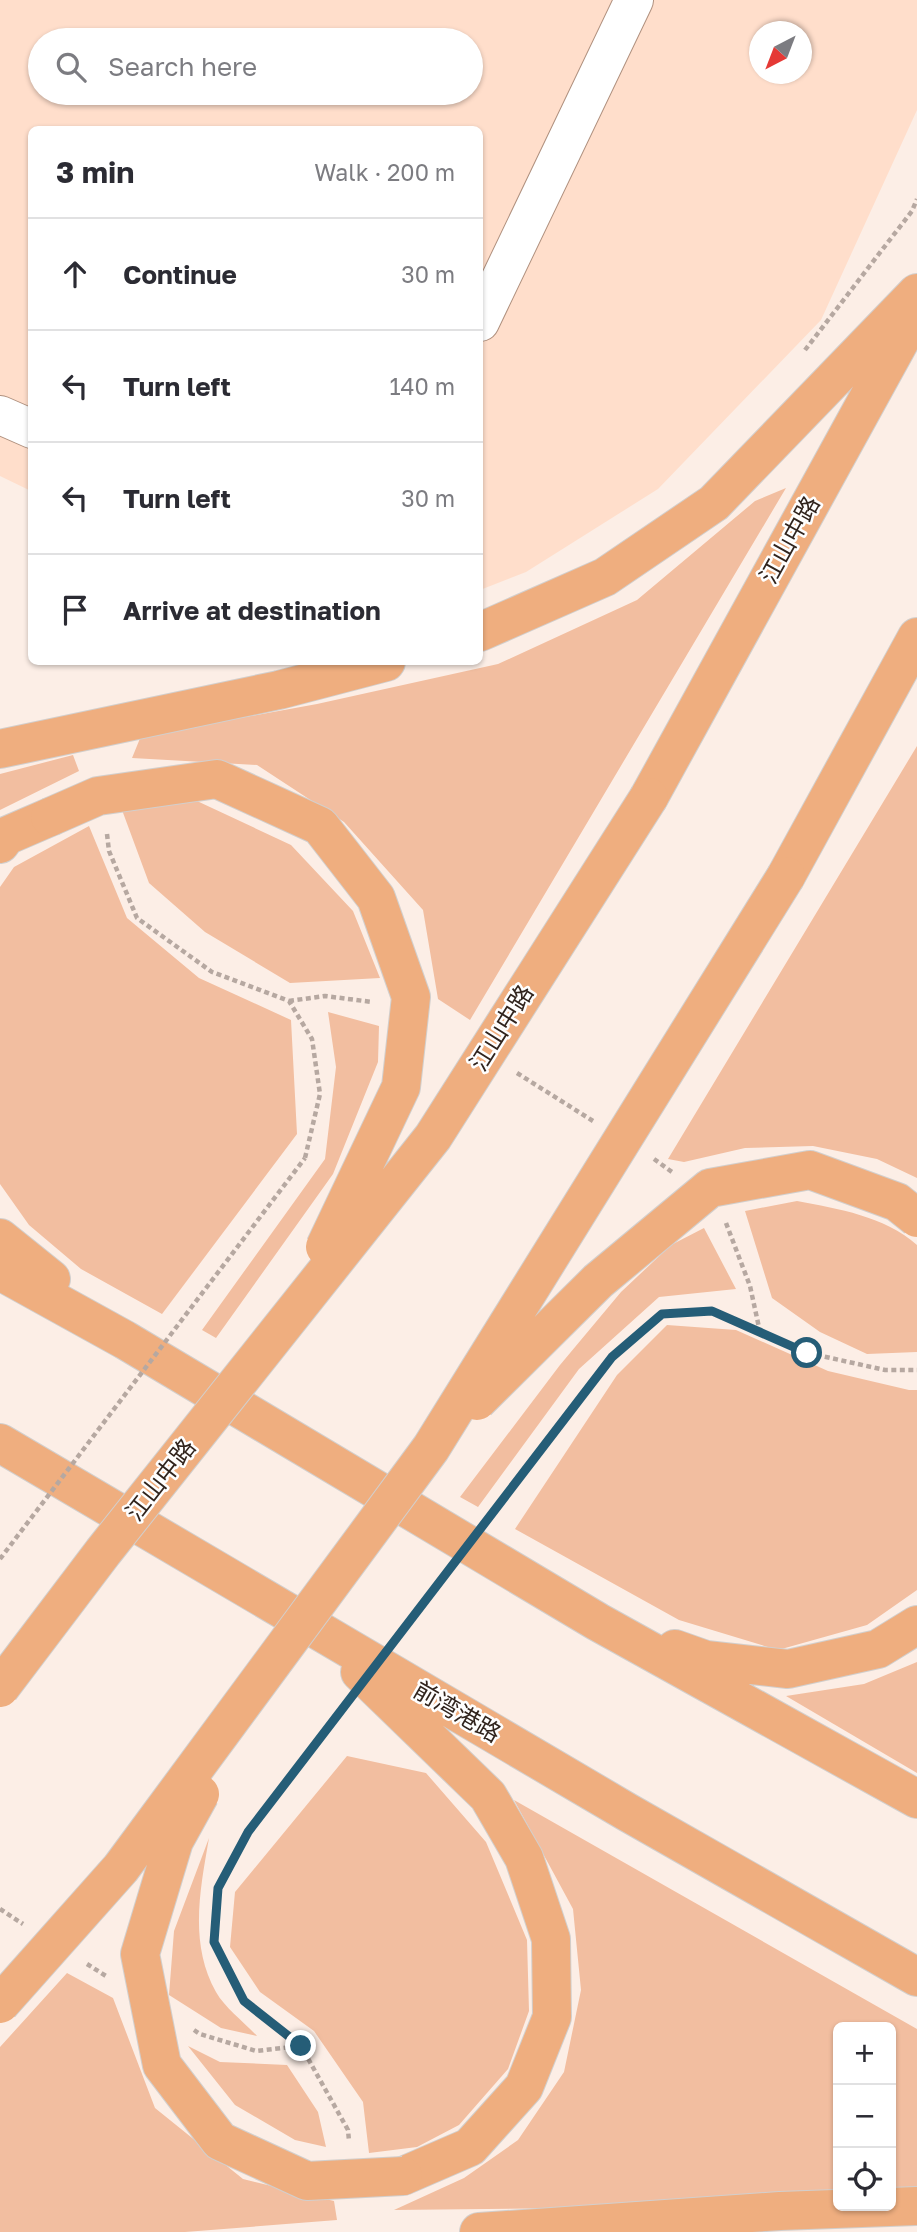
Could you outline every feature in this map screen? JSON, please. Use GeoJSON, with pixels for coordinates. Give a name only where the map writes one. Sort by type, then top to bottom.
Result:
{"type":"FeatureCollection","features":[{"type":"Feature","properties":{"kind":"main road"},"geometry":{"type":"LineString","coordinates":[[483,631],[605,577],[715,503],[917,293]]}},
{"type":"Feature","properties":{"kind":"main road","name":"江山中路"},"geometry":{"type":"LineString","coordinates":[[0,1688],[103,1552],[433,1137],[649,797],[917,309]]}},
{"type":"Feature","properties":{"kind":"main road"},"geometry":{"type":"LineString","coordinates":[[0,2004],[121,1868],[431,1448],[786,876],[917,638]]}},
{"type":"Feature","properties":{"kind":"main road"},"geometry":{"type":"LineString","coordinates":[[0,749],[279,690],[375,665]]}},
{"type":"Feature","properties":{"kind":"main road"},"geometry":{"type":"LineString","coordinates":[[0,844],[6,836],[98,796],[217,779],[320,826],[376,898],[411,997],[401,1087],[296,1308]]}},
{"type":"Feature","properties":{"kind":"main road"},"geometry":{"type":"LineString","coordinates":[[431,1448],[598,1281],[710,1188],[810,1170],[897,1202],[917,1218]]}},
{"type":"Feature","properties":{"kind":"main road"},"geometry":{"type":"LineString","coordinates":[[0,1237],[125,1340]]}},
{"type":"Feature","properties":{"kind":"main road"},"geometry":{"type":"LineString","coordinates":[[0,1271],[125,1340],[598,1622],[917,1799]]}},
{"type":"Feature","properties":{"kind":"main road","name":"前湾港路"},"geometry":{"type":"LineString","coordinates":[[0,1443],[628,1812],[917,1977]]}},
{"type":"Feature","properties":{"kind":"main road"},"geometry":{"type":"LineString","coordinates":[[0,1454],[72,1485]]}},
{"type":"Feature","properties":{"kind":"main road"},"geometry":{"type":"LineString","coordinates":[[0,1661],[103,1552]]}},
{"type":"Feature","properties":{"kind":"main road"},"geometry":{"type":"LineString","coordinates":[[598,1622],[706,1660],[788,1669],[878,1649],[917,1625]]}},
{"type":"Feature","properties":{"kind":"main road"},"geometry":{"type":"LineString","coordinates":[[269,1668],[174,1841],[140,1954],[162,2065],[220,2141],[295,2176],[307,2181],[403,2176],[470,2147],[524,2087],[552,2017],[551,1939],[524,1858],[488,1796],[316,1629]]}},
{"type":"Feature","properties":{"kind":"main road"},"geometry":{"type":"LineString","coordinates":[[479,2232],[780,2211],[917,2206]]}},
{"type":"Feature","properties":{"kind":"lane"},"geometry":{"type":"LineString","coordinates":[[483,317],[634,0]]}},
{"type":"Feature","properties":{"kind":"lane"},"geometry":{"type":"LineString","coordinates":[[0,415],[28,427]]}},
{"type":"Feature","properties":{"kind":"path"},"geometry":{"type":"LineString","coordinates":[[798,360],[912,211],[917,199]]}},
{"type":"Feature","properties":{"kind":"path"},"geometry":{"type":"LineString","coordinates":[[106,826],[110,851],[137,918],[212,972],[289,1001],[325,996],[375,1002]]}},
{"type":"Feature","properties":{"kind":"path"},"geometry":{"type":"LineString","coordinates":[[0,1559],[305,1158],[320,1094],[312,1039],[289,1001]]}},
{"type":"Feature","properties":{"kind":"path"},"geometry":{"type":"LineString","coordinates":[[507,1067],[601,1126]]}},
{"type":"Feature","properties":{"kind":"path"},"geometry":{"type":"LineString","coordinates":[[649,1156],[681,1180]]}},
{"type":"Feature","properties":{"kind":"path"},"geometry":{"type":"LineString","coordinates":[[723,1213],[750,1286],[760,1332]]}},
{"type":"Feature","properties":{"kind":"path"},"geometry":{"type":"LineString","coordinates":[[350,2142],[348,2130],[301,2046],[244,2001],[214,1942],[218,1888],[248,1832],[612,1357],[662,1314],[712,1311],[807,1353],[885,1370],[917,1370]]}},
{"type":"Feature","properties":{"kind":"shaded area"},"geometry":{"type":"Polygon","coordinates":[[[0,0],[917,0],[917,110],[821,320],[658,489],[526,572],[483,589],[483,126],[28,126],[28,490],[0,476],[0,0]]]}},
{"type":"Feature","properties":{"kind":"shaded area"},"geometry":{"type":"Polygon","coordinates":[[[786,488],[470,1020],[438,999],[423,910],[344,822],[257,765],[132,758],[141,736],[317,704],[498,664],[637,600],[755,501],[786,488]]]}},
{"type":"Feature","properties":{"kind":"shaded area"},"geometry":{"type":"Polygon","coordinates":[[[917,746],[917,1178],[877,1159],[813,1146],[745,1148],[684,1162],[668,1159],[917,746]]]}},
{"type":"Feature","properties":{"kind":"shaded area"},"geometry":{"type":"Polygon","coordinates":[[[73,755],[79,771],[0,810],[0,774],[73,755]]]}},
{"type":"Feature","properties":{"kind":"shaded area"},"geometry":{"type":"Polygon","coordinates":[[[197,801],[291,845],[353,911],[380,978],[290,983],[205,932],[149,883],[122,810],[197,801]]]}},
{"type":"Feature","properties":{"kind":"shaded area"},"geometry":{"type":"Polygon","coordinates":[[[89,826],[127,918],[199,978],[291,1020],[297,1134],[162,1314],[81,1269],[29,1225],[0,1184],[0,887],[14,867],[89,826]]]}},
{"type":"Feature","properties":{"kind":"shaded area"},"geometry":{"type":"Polygon","coordinates":[[[328,1012],[379,1026],[378,1062],[333,1174],[216,1338],[202,1330],[325,1159],[336,1067],[328,1012]]]}},
{"type":"Feature","properties":{"kind":"shaded area"},"geometry":{"type":"Polygon","coordinates":[[[797,1201],[876,1220],[917,1245],[917,1352],[867,1354],[820,1332],[772,1298],[745,1211],[797,1201]]]}},
{"type":"Feature","properties":{"kind":"shaded area"},"geometry":{"type":"Polygon","coordinates":[[[704,1228],[736,1289],[659,1297],[579,1369],[478,1507],[460,1497],[560,1365],[621,1292],[671,1245],[704,1228]]]}},
{"type":"Feature","properties":{"kind":"shaded area"},"geometry":{"type":"Polygon","coordinates":[[[667,1325],[736,1330],[828,1371],[917,1390],[917,1590],[867,1625],[778,1650],[679,1620],[515,1529],[617,1375],[667,1325]]]}},
{"type":"Feature","properties":{"kind":"shaded area"},"geometry":{"type":"Polygon","coordinates":[[[917,1662],[917,1773],[786,1696],[864,1684],[917,1662]]]}},
{"type":"Feature","properties":{"kind":"shaded area"},"geometry":{"type":"Polygon","coordinates":[[[347,1756],[426,1773],[486,1842],[527,1940],[529,2011],[508,2069],[459,2125],[417,2147],[369,2153],[363,2102],[314,2031],[260,1992],[230,1947],[235,1892],[347,1756]]]}},
{"type":"Feature","properties":{"kind":"shaded area"},"geometry":{"type":"Polygon","coordinates":[[[514,1800],[917,2029],[917,2204],[896,2204],[896,2022],[833,2022],[833,2205],[394,2210],[464,2178],[518,2140],[564,2072],[581,1990],[573,1909],[514,1800]]]}},
{"type":"Feature","properties":{"kind":"shaded area"},"geometry":{"type":"Polygon","coordinates":[[[209,1838],[200,1897],[202,1955],[220,1998],[257,2036],[221,2028],[169,1995],[174,1931],[209,1838]]]}},
{"type":"Feature","properties":{"kind":"shaded area"},"geometry":{"type":"Polygon","coordinates":[[[67,1973],[113,1998],[155,2108],[243,2179],[334,2201],[337,2220],[185,2232],[0,2232],[0,2047],[67,1973]]]}},
{"type":"Feature","properties":{"kind":"shaded area"},"geometry":{"type":"Polygon","coordinates":[[[188,2046],[220,2062],[287,2065],[318,2112],[326,2147],[295,2140],[235,2105],[188,2046]]]}},
{"type":"Feature","properties":{"kind":"route"},"geometry":{"type":"LineString","coordinates":[[301,2046],[244,2001],[214,1942],[218,1888],[248,1832],[612,1357],[662,1314],[712,1311],[807,1353]]}}]}
